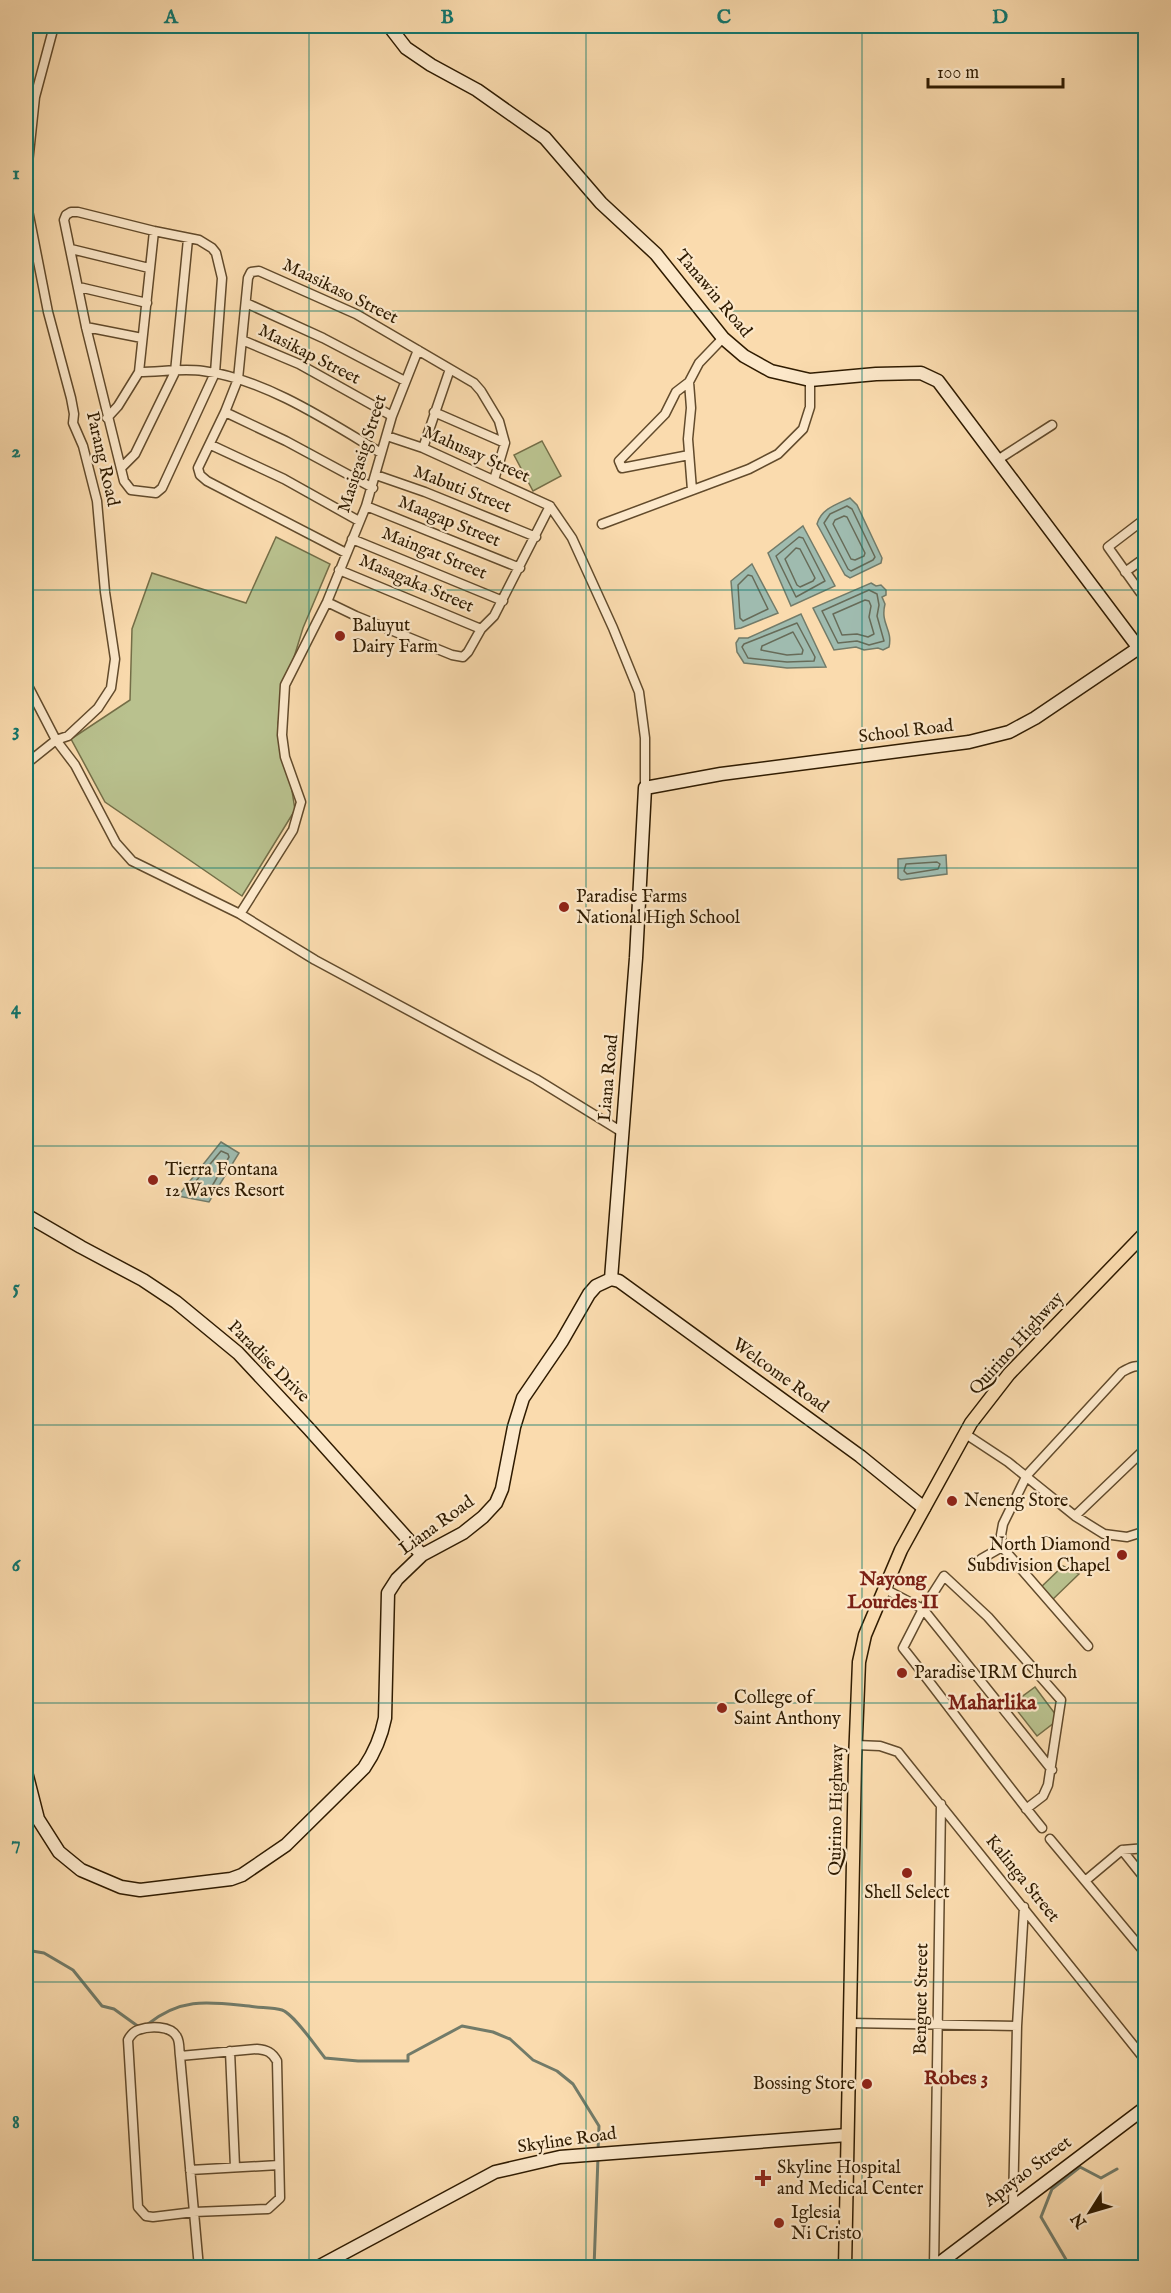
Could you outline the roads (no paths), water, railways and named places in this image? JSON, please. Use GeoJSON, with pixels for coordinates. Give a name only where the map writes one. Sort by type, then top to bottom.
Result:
{"type":"FeatureCollection","features":[{"type":"Feature","properties":{"kind":"main road","name":"Quirino Highway"},"geometry":{"type":"LineString","coordinates":[[845,2268],[856,1745],[860,1662],[865,1635],[883,1588],[964,1433],[1009,1374],[1146,1232]]}},
{"type":"Feature","properties":{"kind":"street"},"geometry":{"type":"LineString","coordinates":[[26,182],[35,97],[54,26]]}},
{"type":"Feature","properties":{"kind":"street","name":"Tanawin Road"},"geometry":{"type":"LineString","coordinates":[[389,26],[406,48],[477,90],[545,138],[601,203],[656,254],[723,338],[744,356],[771,371],[810,380],[876,374],[926,374],[938,381],[1142,645]]}},
{"type":"Feature","properties":{"kind":"street","name":"Parang Road"},"geometry":{"type":"LineString","coordinates":[[26,200],[48,312],[74,414],[73,423],[83,446],[97,501],[105,592],[116,659],[114,679],[105,699],[69,736],[56,740],[26,764]]}},
{"type":"Feature","properties":{"kind":"street"},"geometry":{"type":"LineString","coordinates":[[71,212],[78,212],[188,238],[199,240],[212,248],[216,253],[221,271],[222,291],[215,373],[160,490],[153,494],[129,488],[122,468],[107,418],[64,220],[71,212]]}},
{"type":"Feature","properties":{"kind":"street"},"geometry":{"type":"LineString","coordinates":[[107,418],[118,406],[139,372],[154,231]]}},
{"type":"Feature","properties":{"kind":"street"},"geometry":{"type":"LineString","coordinates":[[122,468],[135,454],[175,372],[188,238]]}},
{"type":"Feature","properties":{"kind":"street"},"geometry":{"type":"LineString","coordinates":[[71,249],[149,268]]}},
{"type":"Feature","properties":{"kind":"street","name":"Maasikaso Street"},"geometry":{"type":"LineString","coordinates":[[346,553],[207,481],[200,475],[200,463],[211,445],[238,379],[249,274],[259,271],[356,314],[474,383],[499,421],[505,443]]}},
{"type":"Feature","properties":{"kind":"street"},"geometry":{"type":"LineString","coordinates":[[79,286],[147,303]]}},
{"type":"Feature","properties":{"kind":"street"},"geometry":{"type":"LineString","coordinates":[[246,303],[323,338],[405,381]]}},
{"type":"Feature","properties":{"kind":"street"},"geometry":{"type":"LineString","coordinates":[[86,327],[142,338]]}},
{"type":"Feature","properties":{"kind":"street"},"geometry":{"type":"LineString","coordinates":[[689,456],[622,468],[618,461],[665,414],[676,392],[689,382],[699,363],[723,338]]}},
{"type":"Feature","properties":{"kind":"street","name":"Masikap Street"},"geometry":{"type":"LineString","coordinates":[[242,340],[299,364],[392,416]]}},
{"type":"Feature","properties":{"kind":"street","name":"Masigasig Street"},"geometry":{"type":"LineString","coordinates":[[240,914],[293,830],[301,802],[285,757],[282,735],[285,685],[327,602],[366,506],[392,416],[418,350]]}},
{"type":"Feature","properties":{"kind":"street"},"geometry":{"type":"LineString","coordinates":[[423,448],[450,369]]}},
{"type":"Feature","properties":{"kind":"street"},"geometry":{"type":"LineString","coordinates":[[139,372],[190,370],[238,379],[280,396],[381,453]]}},
{"type":"Feature","properties":{"kind":"street"},"geometry":{"type":"LineString","coordinates":[[602,524],[750,469],[777,454],[803,429],[810,407],[810,380]]}},
{"type":"Feature","properties":{"kind":"street"},"geometry":{"type":"LineString","coordinates":[[689,382],[691,408],[688,439],[692,490]]}},
{"type":"Feature","properties":{"kind":"street"},"geometry":{"type":"LineString","coordinates":[[225,412],[286,441],[373,488]]}},
{"type":"Feature","properties":{"kind":"street"},"geometry":{"type":"LineString","coordinates":[[434,412],[505,443],[494,480]]}},
{"type":"Feature","properties":{"kind":"street"},"geometry":{"type":"LineString","coordinates":[[999,459],[1052,425]]}},
{"type":"Feature","properties":{"kind":"street","name":"Mahusay Street"},"geometry":{"type":"LineString","coordinates":[[387,436],[423,448],[550,506]]}},
{"type":"Feature","properties":{"kind":"street"},"geometry":{"type":"LineString","coordinates":[[211,445],[284,479],[358,521]]}},
{"type":"Feature","properties":{"kind":"street","name":"Mabuti Street"},"geometry":{"type":"LineString","coordinates":[[376,475],[425,492],[536,537]]}},
{"type":"Feature","properties":{"kind":"street","name":"Maagap Street"},"geometry":{"type":"LineString","coordinates":[[366,506],[520,568]]}},
{"type":"Feature","properties":{"kind":"street"},"geometry":{"type":"LineString","coordinates":[[327,602],[441,651],[464,657],[481,629],[491,621],[503,601],[550,506]]}},
{"type":"Feature","properties":{"kind":"street"},"geometry":{"type":"LineString","coordinates":[[550,506],[572,538],[639,692],[645,738],[645,788]]}},
{"type":"Feature","properties":{"kind":"street"},"geometry":{"type":"LineString","coordinates":[[1146,518],[1108,547],[1140,592],[1146,594]]}},
{"type":"Feature","properties":{"kind":"street","name":"Maingat Street"},"geometry":{"type":"LineString","coordinates":[[352,539],[503,601]]}},
{"type":"Feature","properties":{"kind":"street"},"geometry":{"type":"LineString","coordinates":[[1125,572],[1146,557]]}},
{"type":"Feature","properties":{"kind":"street","name":"Masagaka Street"},"geometry":{"type":"LineString","coordinates":[[339,570],[481,629]]}},
{"type":"Feature","properties":{"kind":"street","name":"School Road"},"geometry":{"type":"LineString","coordinates":[[645,788],[721,774],[969,742],[998,736],[1010,732],[1035,717],[1142,645]]}},
{"type":"Feature","properties":{"kind":"street"},"geometry":{"type":"LineString","coordinates":[[26,682],[56,740],[75,765],[116,843],[125,855],[159,876],[240,914],[315,960],[536,1079],[622,1132]]}},
{"type":"Feature","properties":{"kind":"street","name":"Liana Road"},"geometry":{"type":"LineString","coordinates":[[26,1772],[35,1811],[42,1827],[59,1852],[81,1870],[121,1887],[140,1890],[231,1879],[242,1875],[286,1845],[364,1768],[374,1753],[385,1718],[388,1593],[397,1579],[422,1555],[463,1533],[496,1503],[502,1489],[514,1427],[523,1398],[562,1341],[589,1294],[596,1286],[611,1279],[636,958],[645,788]]}},
{"type":"Feature","properties":{"kind":"street","name":"Paradise Drive"},"geometry":{"type":"LineString","coordinates":[[26,1215],[143,1280],[176,1302],[238,1353],[422,1555]]}},
{"type":"Feature","properties":{"kind":"street","name":"Welcome Road"},"geometry":{"type":"LineString","coordinates":[[611,1279],[619,1281],[851,1449],[924,1508]]}},
{"type":"Feature","properties":{"kind":"street"},"geometry":{"type":"LineString","coordinates":[[1088,1646],[1002,1547],[1003,1524],[1027,1475],[1122,1372],[1132,1366],[1146,1368]]}},
{"type":"Feature","properties":{"kind":"street"},"geometry":{"type":"LineString","coordinates":[[964,1433],[1027,1475],[1075,1516],[1104,1534],[1127,1537],[1146,1531]]}},
{"type":"Feature","properties":{"kind":"street"},"geometry":{"type":"LineString","coordinates":[[1075,1516],[1146,1448]]}},
{"type":"Feature","properties":{"kind":"street"},"geometry":{"type":"LineString","coordinates":[[981,1559],[1002,1547]]}},
{"type":"Feature","properties":{"kind":"street"},"geometry":{"type":"LineString","coordinates":[[1026,1809],[1042,1796],[1052,1770],[1061,1700],[988,1617],[944,1576],[923,1609],[903,1648],[1026,1809],[1042,1828]]}},
{"type":"Feature","properties":{"kind":"street"},"geometry":{"type":"LineString","coordinates":[[883,1588],[923,1609],[1052,1770]]}},
{"type":"Feature","properties":{"kind":"street","name":"Kalinga Street"},"geometry":{"type":"LineString","coordinates":[[856,1745],[880,1746],[898,1752],[1146,2061]]}},
{"type":"Feature","properties":{"kind":"street","name":"Benguet Street"},"geometry":{"type":"LineString","coordinates":[[934,2267],[941,1804]]}},
{"type":"Feature","properties":{"kind":"street"},"geometry":{"type":"LineString","coordinates":[[1050,1839],[1146,1954]]}},
{"type":"Feature","properties":{"kind":"street"},"geometry":{"type":"LineString","coordinates":[[1085,1881],[1122,1850],[1146,1848]]}},
{"type":"Feature","properties":{"kind":"street"},"geometry":{"type":"LineString","coordinates":[[1122,1850],[1146,1880]]}},
{"type":"Feature","properties":{"kind":"street"},"geometry":{"type":"LineString","coordinates":[[1013,2206],[1017,2026],[1024,1907]]}},
{"type":"Feature","properties":{"kind":"street"},"geometry":{"type":"LineString","coordinates":[[850,2023],[1017,2026]]}},
{"type":"Feature","properties":{"kind":"street"},"geometry":{"type":"LineString","coordinates":[[180,2056],[267,2050],[277,2061],[280,2199],[268,2209],[194,2212],[153,2217],[146,2216],[138,2207],[128,2040],[138,2030],[162,2027],[172,2030],[177,2037],[180,2056],[190,2170],[194,2212],[199,2268]]}},
{"type":"Feature","properties":{"kind":"street"},"geometry":{"type":"LineString","coordinates":[[230,2052],[235,2167]]}},
{"type":"Feature","properties":{"kind":"street","name":"Apayao Street"},"geometry":{"type":"LineString","coordinates":[[934,2267],[1146,2107]]}},
{"type":"Feature","properties":{"kind":"street","name":"Skyline Road"},"geometry":{"type":"LineString","coordinates":[[316,2268],[495,2172],[560,2157],[847,2135]]}},
{"type":"Feature","properties":{"kind":"street"},"geometry":{"type":"LineString","coordinates":[[190,2170],[279,2165]]}},
{"type":"Feature","properties":{"kind":"water"},"geometry":{"type":"Polygon","coordinates":[[[850,498],[857,505],[882,558],[881,563],[850,578],[845,575],[817,524],[822,514],[850,498]]]}},
{"type":"Feature","properties":{"kind":"water"},"geometry":{"type":"Polygon","coordinates":[[[803,526],[835,586],[791,606],[768,553],[803,526]]]}},
{"type":"Feature","properties":{"kind":"water"},"geometry":{"type":"Polygon","coordinates":[[[752,564],[778,613],[735,629],[731,581],[752,564]]]}},
{"type":"Feature","properties":{"kind":"water"},"geometry":{"type":"Polygon","coordinates":[[[871,583],[876,586],[881,585],[886,590],[886,595],[882,597],[885,604],[884,617],[890,641],[889,647],[883,650],[878,648],[864,650],[856,647],[834,650],[813,608],[871,583]]]}},
{"type":"Feature","properties":{"kind":"water"},"geometry":{"type":"Polygon","coordinates":[[[801,614],[826,667],[787,668],[744,663],[737,652],[736,643],[739,638],[748,638],[801,614]]]}},
{"type":"Feature","properties":{"kind":"water"},"geometry":{"type":"Polygon","coordinates":[[[946,855],[947,874],[901,880],[898,878],[898,859],[946,855]]]}},
{"type":"Feature","properties":{"kind":"water"},"geometry":{"type":"Polygon","coordinates":[[[221,1142],[239,1153],[209,1202],[178,1196],[221,1142]]]}},
{"type":"Feature","properties":{"kind":"waterway"},"geometry":{"type":"LineString","coordinates":[[26,1950],[44,1953],[73,1970],[102,2006],[114,2009],[139,2027]]}},
{"type":"Feature","properties":{"kind":"waterway"},"geometry":{"type":"LineString","coordinates":[[148,2024],[172,2009],[196,2003],[221,2003],[278,2009],[293,2018],[325,2058],[358,2061],[408,2061],[408,2055],[462,2026],[493,2032],[510,2039],[533,2060],[557,2071],[573,2084],[599,2126],[598,2151]]}},
{"type":"Feature","properties":{"kind":"waterway"},"geometry":{"type":"LineString","coordinates":[[594,2268],[598,2157]]}},
{"type":"Feature","properties":{"kind":"waterway"},"geometry":{"type":"LineString","coordinates":[[1071,2268],[1041,2217],[1052,2189],[1080,2167],[1101,2178],[1117,2169]]}},
{"type":"Feature","properties":{"kind":"place","name":"Baluyut Dairy Farm"},"geometry":{"type":"Point","coordinates":[340,636]}},
{"type":"Feature","properties":{"kind":"place","name":"Paradise Farms National High School"},"geometry":{"type":"Point","coordinates":[564,907]}},
{"type":"Feature","properties":{"kind":"place","name":"Tierra Fontana 12 Waves Resort"},"geometry":{"type":"Point","coordinates":[153,1180]}},
{"type":"Feature","properties":{"kind":"place","name":"Neneng Store"},"geometry":{"type":"Point","coordinates":[952,1501]}},
{"type":"Feature","properties":{"kind":"place","name":"North Diamond Subdivision Chapel"},"geometry":{"type":"Point","coordinates":[1122,1555]}},
{"type":"Feature","properties":{"kind":"place","name":"Paradise IRM Church"},"geometry":{"type":"Point","coordinates":[902,1673]}},
{"type":"Feature","properties":{"kind":"place","name":"College of Saint Anthony"},"geometry":{"type":"Point","coordinates":[722,1708]}},
{"type":"Feature","properties":{"kind":"place","name":"Shell Select"},"geometry":{"type":"Point","coordinates":[907,1873]}},
{"type":"Feature","properties":{"kind":"place","name":"Bossing Store"},"geometry":{"type":"Point","coordinates":[867,2084]}},
{"type":"Feature","properties":{"kind":"place","name":"Skyline Hospital and Medical Center"},"geometry":{"type":"Point","coordinates":[763,2178]}},
{"type":"Feature","properties":{"kind":"place","name":"Iglesia Ni Cristo"},"geometry":{"type":"Point","coordinates":[779,2223]}},
{"type":"Feature","properties":{"kind":"district","name":"Nayong Lourdes II"},"geometry":{"type":"Point","coordinates":[893,1590]}},
{"type":"Feature","properties":{"kind":"district","name":"Maharlika"},"geometry":{"type":"Point","coordinates":[992,1703]}},
{"type":"Feature","properties":{"kind":"district","name":"Robes 3"},"geometry":{"type":"Point","coordinates":[956,2078]}}]}
